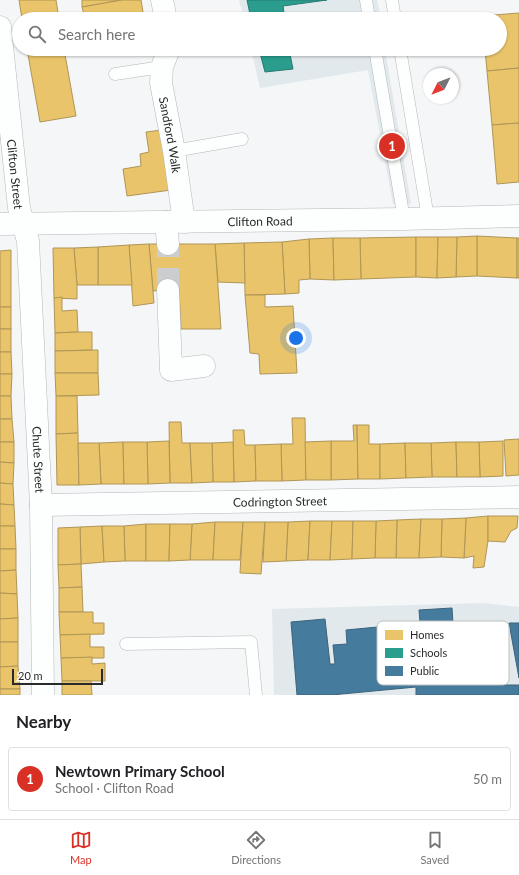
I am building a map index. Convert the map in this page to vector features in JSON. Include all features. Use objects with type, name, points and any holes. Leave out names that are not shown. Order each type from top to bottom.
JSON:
[{"type":"street","name":"Clifton Street","points":[[0,27],[19,208],[24,225]]},
{"type":"street","name":"Sandford Walk","points":[[165,58],[161,83],[174,151],[175,222],[168,244]]},
{"type":"street","name":"Clifton Road","points":[[0,224],[24,225],[519,216]]},
{"type":"street","name":"Chute Street","points":[[24,225],[28,241],[41,505],[43,695]]},
{"type":"street","points":[[168,290],[168,337],[171,370],[204,366]]},
{"type":"street","name":"Codrington Street","points":[[41,505],[519,498]]},
{"type":"lane","points":[[366,0],[368,12]]},
{"type":"lane","points":[[392,0],[395,12]]},
{"type":"lane","points":[[375,56],[404,219]]},
{"type":"lane","points":[[401,56],[428,218]]},
{"type":"lane","points":[[115,74],[165,58]]},
{"type":"lane","points":[[174,151],[242,139]]},
{"type":"lane","points":[[126,644],[251,642],[256,695]]},
{"type":"shaded area","points":[[239,0],[377,0],[380,12],[242,12]]},
{"type":"shaded area","points":[[253,56],[386,56],[411,204],[393,204],[368,70],[260,88]]},
{"type":"shaded area","points":[[484,603],[519,607],[519,695],[274,695],[272,609]]},
{"type":"building: Homes","points":[[19,0],[56,0],[58,12],[21,12]]},
{"type":"building: Homes","points":[[82,0],[122,0],[82,7]]},
{"type":"building: Homes","points":[[122,0],[141,0],[143,12],[83,12],[82,7]]},
{"type":"building: Homes","points":[[519,13],[519,68],[487,71],[486,56],[507,56],[507,14]]},
{"type":"building: Homes","points":[[28,56],[65,56],[76,116],[40,122]]},
{"type":"building: Homes","points":[[519,68],[519,123],[492,125],[487,71]]},
{"type":"building: Homes","points":[[519,123],[519,182],[497,184],[492,125]]},
{"type":"building: Homes","points":[[162,130],[171,190],[127,196],[123,169],[141,166],[140,154],[149,152],[146,132]]},
{"type":"building: Homes","points":[[477,236],[517,238],[517,278],[477,276]]},
{"type":"building: Homes","points":[[477,236],[477,276],[456,277],[457,237]]},
{"type":"building: Homes","points":[[416,237],[416,277],[361,279],[360,238]]},
{"type":"building: Homes","points":[[416,237],[438,237],[437,278],[416,277]]},
{"type":"building: Homes","points":[[438,237],[457,237],[456,277],[437,278]]},
{"type":"building: Homes","points":[[333,238],[334,280],[310,279],[309,239]]},
{"type":"building: Homes","points":[[333,238],[360,238],[361,279],[334,280]]},
{"type":"building: Homes","points":[[517,238],[519,238],[519,278],[517,278]]},
{"type":"building: Homes","points":[[309,239],[310,279],[299,280],[299,293],[285,294],[282,242]]},
{"type":"building: Homes","points":[[282,242],[285,294],[245,295],[244,243]]},
{"type":"building: Homes","points":[[244,243],[245,283],[218,282],[215,244]]},
{"type":"building: Homes","points":[[149,244],[215,244],[221,329],[181,329],[179,289],[153,291]]},
{"type":"building: Homes","points":[[149,244],[154,303],[133,306],[129,245]]},
{"type":"building: Homes","points":[[129,245],[132,285],[98,285],[98,247]]},
{"type":"building: Homes","points":[[98,247],[98,285],[77,285],[74,248]]},
{"type":"building: Homes","points":[[53,248],[74,248],[77,299],[54,298]]},
{"type":"building: Homes","points":[[11,250],[11,307],[0,307],[0,251]]},
{"type":"building: Homes","points":[[245,295],[265,295],[265,307],[293,306],[297,373],[260,374],[259,354],[250,353]]},
{"type":"building: Homes","points":[[62,297],[62,311],[77,310],[78,332],[55,333],[54,298]]},
{"type":"building: Homes","points":[[0,307],[11,307],[11,329],[0,329]]},
{"type":"building: Homes","points":[[0,329],[11,329],[11,352],[0,352]]},
{"type":"building: Homes","points":[[92,332],[92,350],[55,351],[55,333]]},
{"type":"building: Homes","points":[[98,350],[98,373],[55,373],[55,351]]},
{"type":"building: Homes","points":[[0,352],[11,352],[12,374],[0,374]]},
{"type":"building: Homes","points":[[55,373],[98,373],[99,395],[56,396]]},
{"type":"building: Homes","points":[[0,374],[12,374],[11,396],[0,396]]},
{"type":"building: Homes","points":[[0,396],[11,396],[12,419],[0,419]]},
{"type":"building: Homes","points":[[56,396],[77,396],[78,433],[56,434]]},
{"type":"building: Homes","points":[[292,418],[305,418],[306,480],[282,481],[281,444],[293,444]]},
{"type":"building: Homes","points":[[0,419],[12,419],[14,442],[0,442]]},
{"type":"building: Homes","points":[[169,422],[181,422],[182,443],[190,443],[192,483],[170,483]]},
{"type":"building: Homes","points":[[353,425],[357,425],[358,479],[331,480],[331,441],[354,441]]},
{"type":"building: Homes","points":[[357,425],[369,425],[369,444],[380,444],[380,479],[358,479]]},
{"type":"building: Homes","points":[[233,430],[244,430],[245,445],[255,445],[256,481],[234,482]]},
{"type":"building: Homes","points":[[78,433],[79,485],[57,485],[56,434]]},
{"type":"building: Homes","points":[[519,439],[519,475],[506,476],[504,440]]},
{"type":"building: Homes","points":[[169,441],[170,483],[148,484],[147,442]]},
{"type":"building: Homes","points":[[331,441],[331,480],[306,480],[305,442]]},
{"type":"building: Homes","points":[[503,441],[503,476],[480,477],[479,442]]},
{"type":"building: Homes","points":[[0,442],[14,442],[14,463],[0,462]]},
{"type":"building: Homes","points":[[123,442],[124,484],[101,484],[99,443]]},
{"type":"building: Homes","points":[[123,442],[147,442],[148,484],[124,484]]},
{"type":"building: Homes","points":[[233,442],[234,482],[213,482],[212,443]]},
{"type":"building: Homes","points":[[456,442],[457,477],[432,477],[431,443]]},
{"type":"building: Homes","points":[[456,442],[479,442],[480,477],[457,477]]},
{"type":"building: Homes","points":[[78,443],[99,443],[101,484],[79,485]]},
{"type":"building: Homes","points":[[190,443],[212,443],[213,482],[192,483]]},
{"type":"building: Homes","points":[[405,443],[406,478],[380,479],[380,444]]},
{"type":"building: Homes","points":[[405,443],[431,443],[432,477],[406,478]]},
{"type":"building: Homes","points":[[281,444],[282,481],[256,481],[255,445]]},
{"type":"building: Homes","points":[[0,462],[14,463],[13,484],[0,483]]},
{"type":"building: Homes","points":[[0,483],[13,484],[14,505],[0,504]]},
{"type":"building: Homes","points":[[0,504],[14,505],[15,526],[0,526]]},
{"type":"building: Homes","points":[[488,516],[488,541],[484,567],[473,568],[474,556],[464,558],[466,518]]},
{"type":"building: Homes","points":[[488,516],[518,516],[517,528],[511,531],[505,542],[488,541]]},
{"type":"building: Homes","points":[[466,518],[464,558],[441,557],[442,519]]},
{"type":"building: Homes","points":[[421,519],[419,558],[396,558],[397,520]]},
{"type":"building: Homes","points":[[421,519],[442,519],[441,557],[419,558]]},
{"type":"building: Homes","points":[[397,520],[396,558],[375,558],[376,521]]},
{"type":"building: Homes","points":[[310,521],[308,560],[286,561],[288,522]]},
{"type":"building: Homes","points":[[310,521],[332,521],[330,560],[308,560]]},
{"type":"building: Homes","points":[[332,521],[353,521],[352,559],[330,560]]},
{"type":"building: Homes","points":[[353,521],[376,521],[375,558],[352,559]]},
{"type":"building: Homes","points":[[215,522],[213,560],[190,560],[192,524]]},
{"type":"building: Homes","points":[[215,522],[243,522],[240,560],[213,560]]},
{"type":"building: Homes","points":[[243,522],[265,522],[261,574],[240,573]]},
{"type":"building: Homes","points":[[265,522],[288,522],[286,561],[263,562]]},
{"type":"building: Homes","points":[[146,524],[146,561],[125,561],[124,526]]},
{"type":"building: Homes","points":[[146,524],[170,524],[169,561],[146,561]]},
{"type":"building: Homes","points":[[170,524],[192,524],[190,560],[169,561]]},
{"type":"building: Homes","points":[[0,526],[15,526],[16,549],[0,549]]},
{"type":"building: Homes","points":[[102,526],[104,562],[81,564],[80,527]]},
{"type":"building: Homes","points":[[102,526],[124,526],[125,561],[104,562]]},
{"type":"building: Homes","points":[[80,527],[81,564],[58,565],[58,528]]},
{"type":"building: Homes","points":[[0,549],[16,549],[16,570],[0,571]]},
{"type":"building: Homes","points":[[81,564],[82,587],[59,588],[58,565]]},
{"type":"building: Homes","points":[[16,570],[17,594],[0,593],[0,571]]},
{"type":"building: Homes","points":[[82,587],[83,612],[59,612],[59,588]]},
{"type":"building: Homes","points":[[0,593],[17,594],[18,618],[0,619]]},
{"type":"building: Homes","points":[[59,612],[93,612],[93,623],[104,623],[104,634],[60,635]]},
{"type":"building: Homes","points":[[18,618],[18,642],[0,642],[0,619]]},
{"type":"building: Homes","points":[[90,634],[90,647],[104,647],[104,658],[61,658],[60,635]]},
{"type":"building: Homes","points":[[0,642],[18,642],[18,666],[0,667]]},
{"type":"building: Homes","points":[[92,657],[92,664],[105,663],[105,681],[62,681],[61,658]]},
{"type":"building: Homes","points":[[18,666],[20,689],[0,689],[0,667]]},
{"type":"building: Homes","points":[[62,681],[91,681],[92,695],[62,695]]},
{"type":"building: Homes","points":[[0,689],[20,689],[20,695],[0,695]]},
{"type":"building: Schools","points":[[247,0],[327,0],[283,6],[284,12],[250,12]]},
{"type":"building: Schools","points":[[261,56],[290,56],[293,69],[265,72]]},
{"type":"building: Public","points":[[452,608],[453,621],[420,621],[419,610]]},
{"type":"building: Public","points":[[325,619],[330,664],[335,664],[333,645],[347,644],[346,630],[377,627],[377,685],[519,685],[519,695],[416,695],[416,687],[331,695],[297,695],[291,622]]},
{"type":"building: Public","points":[[509,623],[519,623],[519,678]]},
{"type":"tunnel","points":[[168,244],[168,290]]},
{"type":"place","name":"Newtown Primary School","points":[[392,146]]}]
